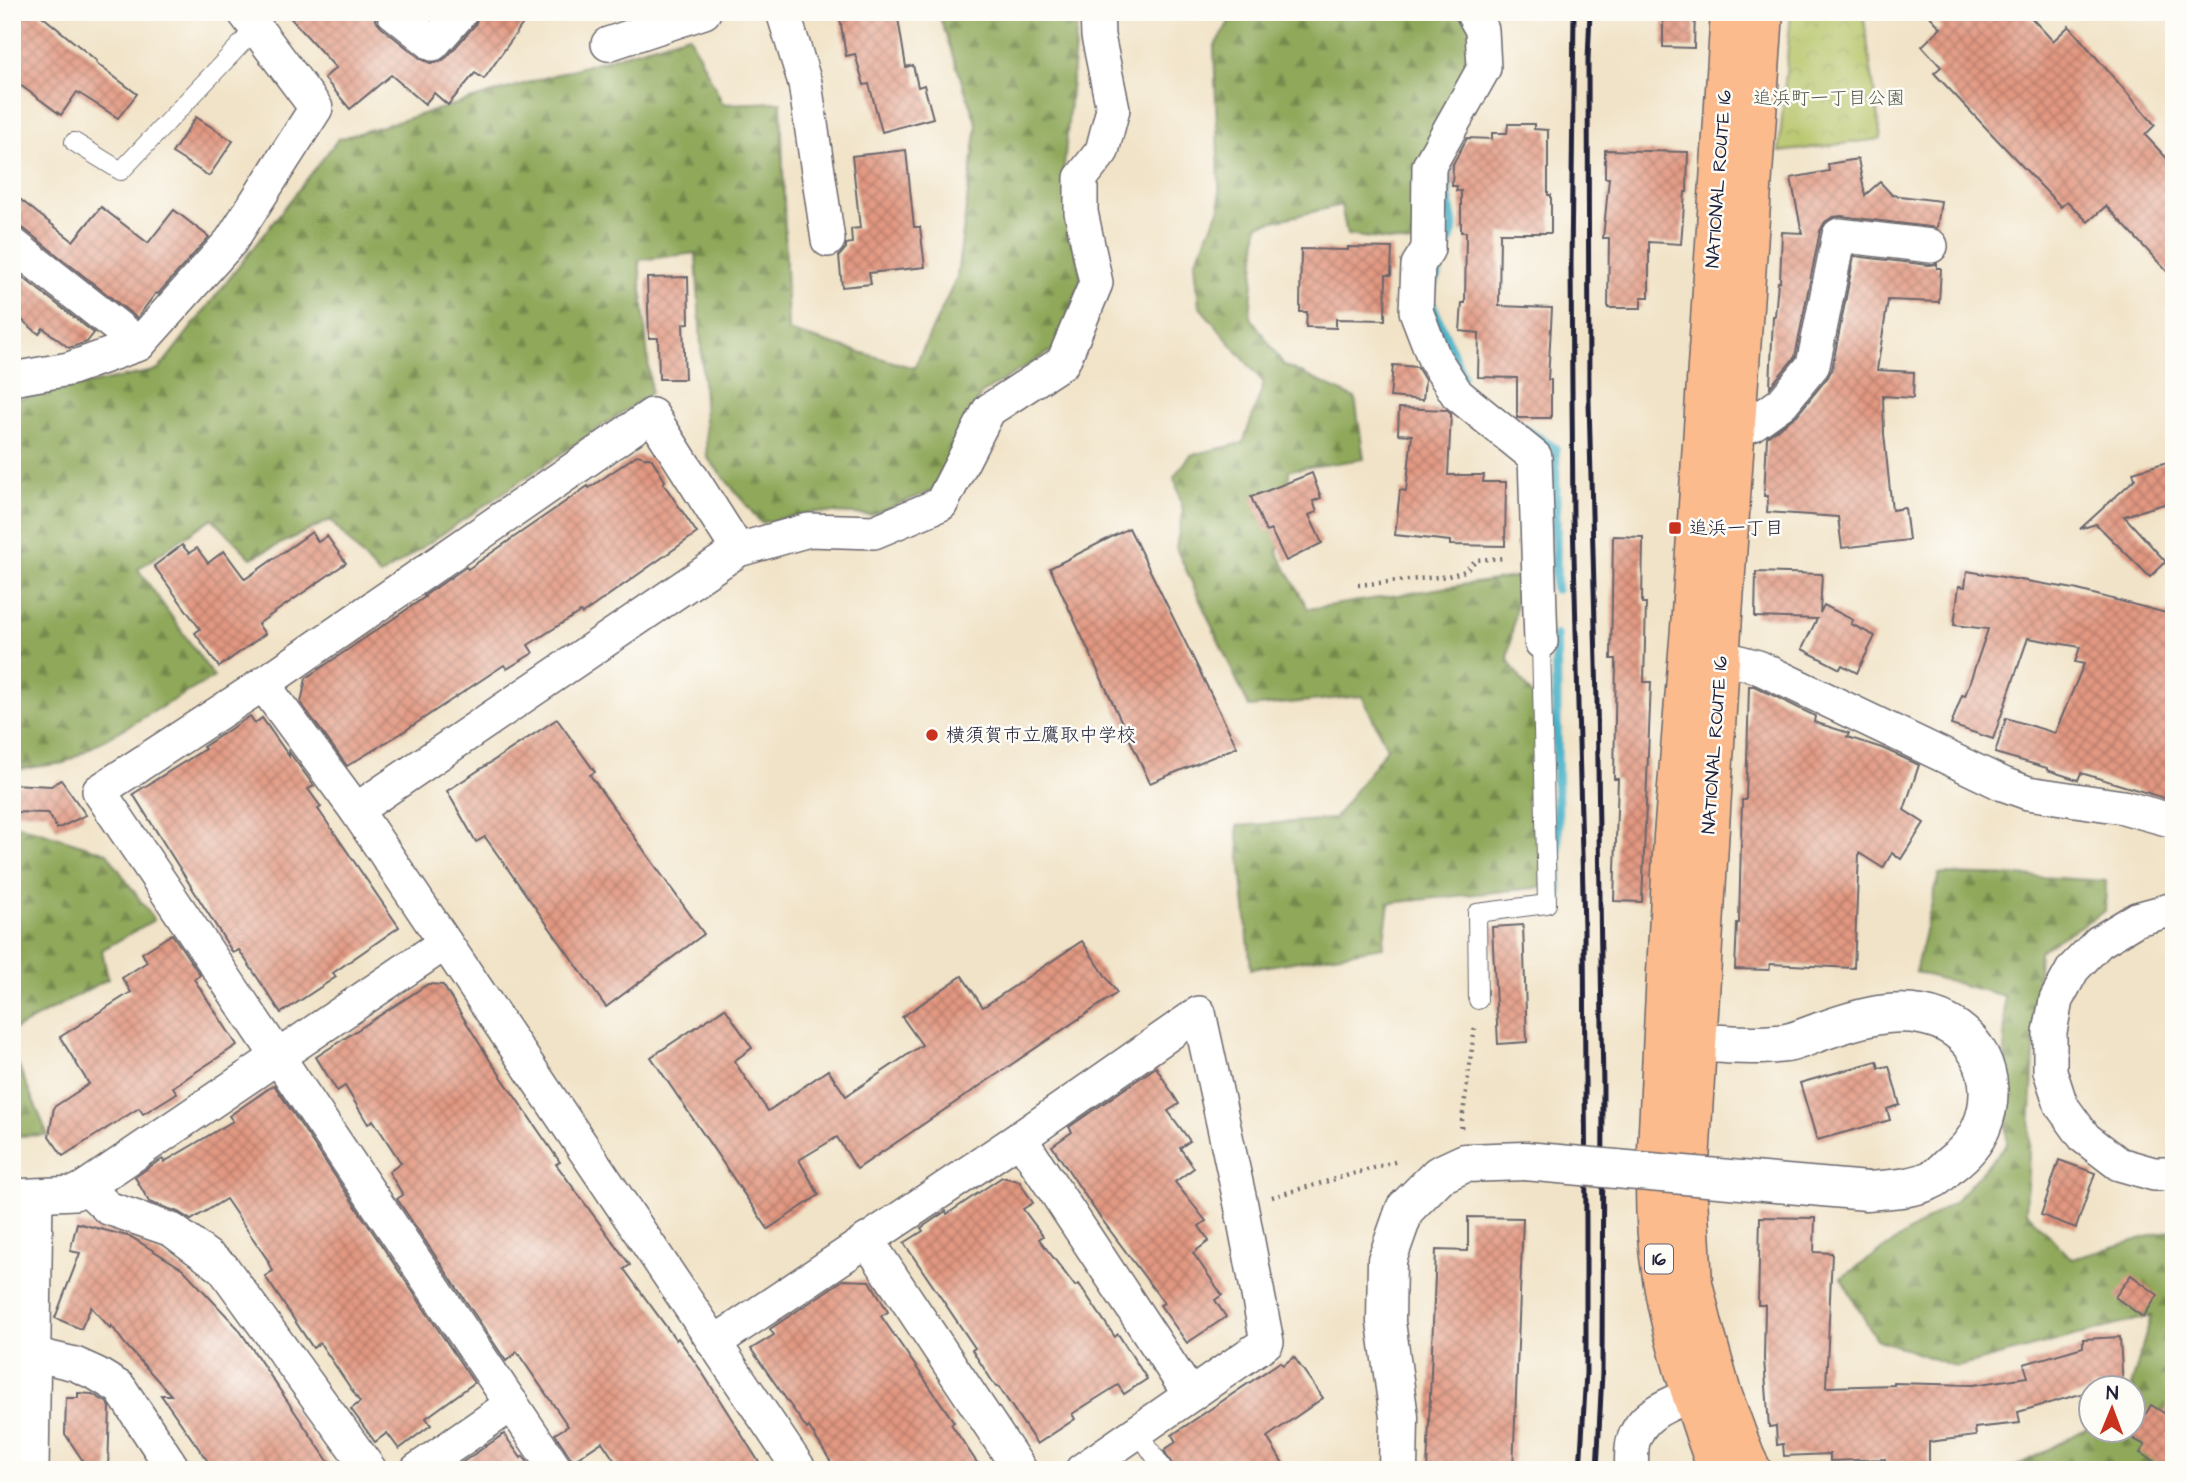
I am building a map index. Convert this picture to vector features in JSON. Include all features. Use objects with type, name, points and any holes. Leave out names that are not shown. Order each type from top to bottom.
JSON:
[{"type":"highway","name":"NATIONAL ROUTE 16","points":[[1718,1470],[1670,1328],[1655,1228],[1655,1188],[1680,1041],[1704,658],[1730,12]]},
{"type":"highway","name":"NATIONAL ROUTE 16","points":[[1704,658],[1736,425],[1764,12]]},
{"type":"highway","name":"NATIONAL ROUTE 16","points":[[1680,1041],[1693,1283],[1721,1390],[1752,1470]]},
{"type":"street","points":[[393,12],[433,44],[461,12]]},
{"type":"street","points":[[607,44],[704,12]]},
{"type":"street","points":[[783,12],[805,83],[828,240]]},
{"type":"street","points":[[356,810],[738,550],[809,530],[874,532],[941,504],[989,410],[1063,362],[1096,283],[1082,212],[1081,178],[1102,151],[1113,109],[1098,36],[1097,12]]},
{"type":"street","points":[[1472,12],[1482,30],[1484,68],[1429,166],[1428,249],[1418,265],[1416,311],[1434,358],[1457,394],[1535,457],[1541,642]]},
{"type":"street","points":[[12,379],[69,369],[139,344],[231,241],[316,107],[250,20]]},
{"type":"street","points":[[1736,425],[1751,425],[1782,403],[1813,365],[1839,235],[1930,246]]},
{"type":"street","points":[[12,244],[139,344]]},
{"type":"street","points":[[556,1470],[99,791],[263,684],[652,415],[738,550]]},
{"type":"street","points":[[1704,658],[1758,667],[2003,784],[2028,793],[2123,807],[2174,821]]},
{"type":"street","points":[[263,684],[356,810],[800,1470]]},
{"type":"street","points":[[2174,909],[2137,919],[2099,942],[2073,969],[2056,1000],[2050,1032],[2050,1071],[2061,1105],[2085,1138],[2119,1164],[2154,1174],[2174,1174]]},
{"type":"street","points":[[32,1470],[33,1354],[24,1196],[75,1193],[86,1187],[445,943]]},
{"type":"street","points":[[714,1343],[1020,1138],[1199,1013],[1267,1342],[1082,1470]]},
{"type":"street","points":[[1398,1470],[1399,1418],[1386,1322],[1387,1260],[1405,1209],[1439,1175],[1465,1163],[1525,1161],[1867,1191],[1900,1188],[1934,1178],[1963,1154],[1981,1129],[1989,1102],[1980,1053],[1964,1034],[1943,1020],[1919,1014],[1888,1014],[1863,1018],[1790,1042],[1767,1045],[1680,1041]]},
{"type":"street","points":[[1020,1138],[1190,1395]]},
{"type":"street","points":[[86,1187],[108,1208],[172,1230],[223,1268],[370,1470]]},
{"type":"street","points":[[867,1240],[1020,1470]]},
{"type":"street","points":[[33,1354],[75,1364],[120,1388],[174,1470]]},
{"type":"street","points":[[1631,1470],[1633,1442],[1642,1424],[1650,1415],[1691,1395]]},
{"type":"street","points":[[417,1470],[512,1404]]},
{"type":"lane","points":[[74,142],[121,171],[250,20]]},
{"type":"lane","points":[[1478,1000],[1477,913],[1547,904],[1541,642]]},
{"type":"lane","points":[[1138,1433],[1164,1470]]},
{"type":"path","points":[[1358,585],[1448,576],[1465,571],[1476,560],[1539,557]]},
{"type":"path","points":[[1461,1135],[1478,1000]]},
{"type":"path","points":[[1241,1206],[1398,1161]]},
{"type":"green space","points":[[938,12],[1078,12],[1063,178],[1081,280],[1056,348],[981,394],[932,491],[871,515],[813,512],[761,523],[707,457],[696,253],[639,260],[651,393],[380,576],[330,520],[251,558],[212,518],[138,569],[214,677],[64,763],[12,770],[12,400],[158,370],[338,139],[689,35],[723,104],[781,102],[788,331],[914,368],[957,277],[977,125]]},
{"type":"green space","points":[[1235,12],[1461,12],[1476,34],[1418,244],[1347,235],[1341,205],[1258,225],[1250,316],[1284,365],[1355,398],[1364,459],[1289,470],[1286,530],[1277,552],[1308,609],[1520,576],[1508,660],[1540,707],[1543,887],[1389,903],[1383,947],[1251,969],[1237,826],[1334,819],[1387,748],[1362,696],[1249,707],[1176,548],[1183,510],[1174,477],[1191,455],[1243,443],[1264,383],[1199,306],[1195,262],[1220,208],[1214,47]]},
{"type":"green space","name":"追浜町一丁目公園","points":[[1791,12],[1863,12],[1881,139],[1779,152]]},
{"type":"green space","points":[[12,823],[107,853],[154,920],[102,950],[108,979],[12,1031]]},
{"type":"green space","points":[[1939,874],[2106,881],[2105,911],[2039,951],[2026,1212],[2072,1259],[2174,1229],[2174,1470],[2010,1470],[2078,1433],[2078,1444],[2148,1444],[2148,1374],[2135,1374],[2151,1316],[1957,1367],[1876,1339],[1841,1278],[1955,1201],[2007,1144],[2004,996],[1915,972]]},
{"type":"green space","points":[[12,1051],[48,1135],[12,1136]]},
{"type":"building","points":[[20,12],[37,12],[137,94],[118,118],[77,92],[61,115],[12,79],[12,27]]},
{"type":"building","points":[[285,12],[374,12],[375,20],[381,27],[421,59],[430,63],[440,62],[447,57],[475,25],[480,12],[531,12],[484,79],[475,73],[448,105],[434,93],[425,104],[391,75],[350,109],[324,78],[336,68]]},
{"type":"building","points":[[839,12],[897,12],[906,67],[913,65],[918,87],[924,85],[933,118],[882,132],[869,84],[864,85],[855,54],[846,56]]},
{"type":"building","points":[[1663,12],[1695,12],[1694,48],[1663,47]]},
{"type":"building","points":[[1926,12],[2026,12],[2053,41],[2069,26],[2155,125],[2145,135],[2174,166],[2174,279],[2106,206],[2088,222],[2067,201],[2061,207],[1934,73],[1941,67],[1922,46],[1941,28]]},
{"type":"building","points":[[196,117],[233,141],[209,176],[172,153]]},
{"type":"building","points":[[1508,124],[1534,124],[1534,129],[1548,130],[1551,233],[1500,233],[1499,306],[1552,308],[1548,380],[1551,380],[1551,418],[1517,418],[1517,378],[1478,377],[1479,333],[1460,331],[1462,303],[1465,303],[1466,232],[1461,232],[1461,191],[1456,191],[1457,186],[1452,186],[1453,164],[1467,138],[1492,139],[1492,133],[1507,133]]},
{"type":"building","points":[[906,150],[914,227],[920,227],[925,267],[869,273],[871,284],[842,287],[839,256],[846,244],[852,243],[851,229],[860,228],[852,156]]},
{"type":"building","points":[[1605,150],[1688,152],[1681,244],[1649,242],[1649,297],[1641,297],[1641,308],[1608,308],[1609,238],[1603,238],[1609,178],[1605,178]]},
{"type":"building","points":[[1858,159],[1865,195],[1880,182],[1892,195],[1941,201],[1937,228],[1841,216],[1825,222],[1820,231],[1795,357],[1770,387],[1773,316],[1780,282],[1782,232],[1802,233],[1791,178],[1829,171],[1828,164]]},
{"type":"building","points":[[12,193],[73,241],[101,207],[148,243],[174,210],[209,237],[158,294],[156,293],[137,318],[24,229],[12,225]]},
{"type":"building","points":[[1348,247],[1392,248],[1391,275],[1386,275],[1385,320],[1336,319],[1336,328],[1306,327],[1307,312],[1300,312],[1301,249],[1348,250]]},
{"type":"building","points":[[1854,256],[1937,264],[1937,268],[1941,268],[1939,302],[1888,300],[1877,370],[1914,372],[1913,398],[1883,396],[1892,510],[1905,508],[1909,540],[1842,548],[1838,517],[1767,512],[1768,496],[1764,496],[1767,437],[1797,415],[1832,369]]},
{"type":"building","points":[[12,269],[94,333],[87,342],[69,348],[43,328],[39,334],[12,312]]},
{"type":"building","points":[[688,277],[689,323],[683,324],[685,379],[659,379],[658,338],[649,338],[647,278]]},
{"type":"building","points":[[1393,365],[1417,367],[1425,380],[1423,400],[1390,397]]},
{"type":"building","points":[[1399,408],[1447,410],[1451,414],[1448,475],[1484,475],[1483,482],[1506,482],[1505,546],[1450,545],[1450,541],[1395,535],[1400,490],[1406,491],[1412,435],[1398,434]]},
{"type":"building","points":[[637,455],[652,459],[665,481],[663,483],[697,533],[582,614],[580,612],[528,645],[533,653],[507,669],[504,665],[347,766],[301,703],[306,678],[466,567],[468,569]]},
{"type":"building","points":[[2174,460],[2174,501],[2124,516],[2166,562],[2150,577],[2096,524],[2080,529],[2135,479],[2133,472]]},
{"type":"building","points":[[1312,473],[1321,498],[1313,501],[1317,512],[1309,515],[1322,543],[1286,561],[1271,530],[1266,532],[1251,497]]},
{"type":"building","points":[[1129,528],[1237,747],[1150,783],[1050,568]]},
{"type":"building","points":[[312,532],[318,542],[327,536],[346,563],[258,624],[265,634],[219,667],[195,633],[200,629],[154,566],[182,545],[189,553],[197,548],[208,563],[224,551],[245,579]]},
{"type":"building","points":[[1613,536],[1643,537],[1642,603],[1646,603],[1644,682],[1651,682],[1642,902],[1614,901],[1618,779],[1614,779],[1616,659],[1611,659]]},
{"type":"building","points":[[1967,571],[2074,589],[2174,615],[2174,801],[2081,773],[2078,780],[1995,753],[2006,718],[2055,733],[2084,664],[2075,662],[2080,647],[2028,638],[1993,739],[1951,725],[1962,695],[1965,696],[1988,629],[1954,625],[1959,586],[1965,587]]},
{"type":"building","points":[[1756,572],[1822,574],[1820,613],[1824,605],[1853,620],[1851,624],[1875,636],[1857,673],[1842,665],[1840,669],[1802,649],[1817,619],[1755,617]]},
{"type":"building","points":[[1749,686],[1815,716],[1814,722],[1849,733],[1847,737],[1882,748],[1919,765],[1904,810],[1924,823],[1901,859],[1892,853],[1883,868],[1859,853],[1854,968],[1770,964],[1769,970],[1735,969],[1742,800],[1746,800]]},
{"type":"building","points":[[250,716],[255,723],[262,718],[314,786],[308,789],[321,807],[318,809],[399,927],[333,973],[336,977],[281,1013],[239,950],[233,953],[133,794],[205,749],[203,747]]},
{"type":"building","points":[[557,719],[595,772],[590,775],[704,934],[606,1007],[485,837],[476,842],[447,791]]},
{"type":"building","points":[[61,780],[86,815],[57,829],[48,813],[12,812],[12,784],[51,786]]},
{"type":"building","points":[[1523,925],[1527,1042],[1498,1044],[1492,927]]},
{"type":"building","points":[[172,934],[200,975],[194,979],[237,1045],[173,1087],[177,1093],[143,1114],[139,1108],[63,1156],[49,1136],[54,1107],[89,1084],[60,1037],[131,992],[122,978],[147,962],[142,953]]},
{"type":"building","points":[[1082,941],[1117,993],[857,1169],[837,1137],[799,1160],[819,1195],[768,1229],[651,1057],[725,1008],[752,1048],[734,1061],[768,1111],[828,1070],[846,1096],[922,1045],[902,1017],[962,976],[983,1007]]},
{"type":"building","points":[[428,984],[443,985],[491,1062],[560,1162],[556,1164],[630,1265],[624,1269],[700,1369],[764,1470],[621,1470],[602,1442],[573,1461],[555,1434],[568,1426],[517,1352],[506,1361],[397,1199],[403,1195],[389,1172],[401,1163],[373,1120],[368,1124],[345,1086],[337,1091],[316,1057]]},
{"type":"building","points":[[1877,1061],[1879,1068],[1889,1066],[1900,1105],[1887,1109],[1890,1120],[1817,1140],[1800,1083]]},
{"type":"building","points":[[1156,1067],[1179,1104],[1168,1111],[1190,1141],[1180,1148],[1194,1168],[1175,1182],[1206,1221],[1199,1226],[1209,1241],[1193,1253],[1222,1295],[1215,1300],[1226,1317],[1187,1343],[1160,1305],[1164,1303],[1097,1213],[1052,1146],[1072,1132],[1069,1127]]},
{"type":"building","points":[[274,1085],[474,1383],[426,1418],[431,1425],[399,1449],[387,1433],[375,1442],[351,1409],[360,1402],[320,1343],[313,1348],[265,1276],[273,1271],[269,1262],[226,1199],[191,1220],[178,1212],[149,1202],[135,1177],[233,1121],[229,1116]]},
{"type":"building","points":[[2059,1160],[2095,1173],[2076,1228],[2041,1215]]},
{"type":"building","points":[[1002,1177],[1019,1181],[1033,1203],[1023,1209],[1043,1236],[1039,1239],[1075,1286],[1079,1284],[1115,1337],[1118,1334],[1147,1379],[1124,1394],[1118,1385],[1072,1414],[1075,1419],[1037,1444],[998,1386],[996,1387],[972,1350],[975,1348],[904,1243],[946,1211],[947,1214]]},
{"type":"building","points":[[1468,1217],[1523,1218],[1513,1470],[1427,1470],[1436,1250],[1468,1251]]},
{"type":"building","points":[[1760,1217],[1815,1218],[1814,1252],[1832,1253],[1826,1387],[1894,1383],[1973,1385],[2028,1377],[2024,1364],[2083,1347],[2083,1339],[2120,1337],[2122,1374],[2078,1374],[2078,1395],[2018,1412],[2020,1423],[1975,1428],[1976,1436],[1929,1442],[1929,1470],[1885,1470],[1885,1459],[1830,1461],[1830,1454],[1784,1456],[1783,1444],[1777,1445],[1776,1426],[1769,1427],[1764,1359],[1765,1305],[1758,1305]]},
{"type":"building","points":[[77,1223],[131,1237],[183,1269],[238,1328],[334,1470],[214,1470],[161,1395],[171,1395],[111,1325],[111,1329],[91,1307],[81,1329],[55,1318],[80,1253],[70,1251]]},
{"type":"building","points":[[2131,1275],[2158,1295],[2143,1317],[2115,1297]]},
{"type":"building","points":[[843,1280],[870,1281],[888,1312],[881,1316],[954,1422],[951,1424],[982,1470],[836,1470],[809,1427],[807,1429],[751,1349],[774,1335],[770,1329]]},
{"type":"building","points":[[1294,1357],[1323,1398],[1267,1437],[1287,1470],[1175,1470],[1164,1450],[1176,1442],[1172,1435],[1280,1362],[1283,1365]]},
{"type":"building","points":[[78,1393],[92,1394],[110,1407],[108,1470],[89,1470],[65,1434],[66,1398],[78,1398]]},
{"type":"building","points":[[2174,1398],[2174,1470],[2169,1470],[2140,1453],[2143,1444],[2148,1444],[2148,1410],[2151,1405],[2164,1413]]},
{"type":"building","points":[[504,1434],[533,1470],[451,1470]]},
{"type":"waterway","points":[[1449,155],[1447,194],[1453,228],[1429,298],[1462,376]]},
{"type":"waterway","points":[[1518,425],[1555,449],[1556,589]]},
{"type":"waterway","points":[[1556,636],[1558,903]]},
{"type":"railway","points":[[1574,12],[1571,264],[1573,518],[1584,929],[1586,1225],[1586,1373],[1580,1470]]},
{"type":"railway","points":[[1590,12],[1589,402],[1603,1089],[1602,1373],[1597,1470]]},
{"type":"place","name":"追浜一丁目","points":[[1675,528]]},
{"type":"place","name":"横須賀市立鷹取中学校","points":[[932,735]]}]
